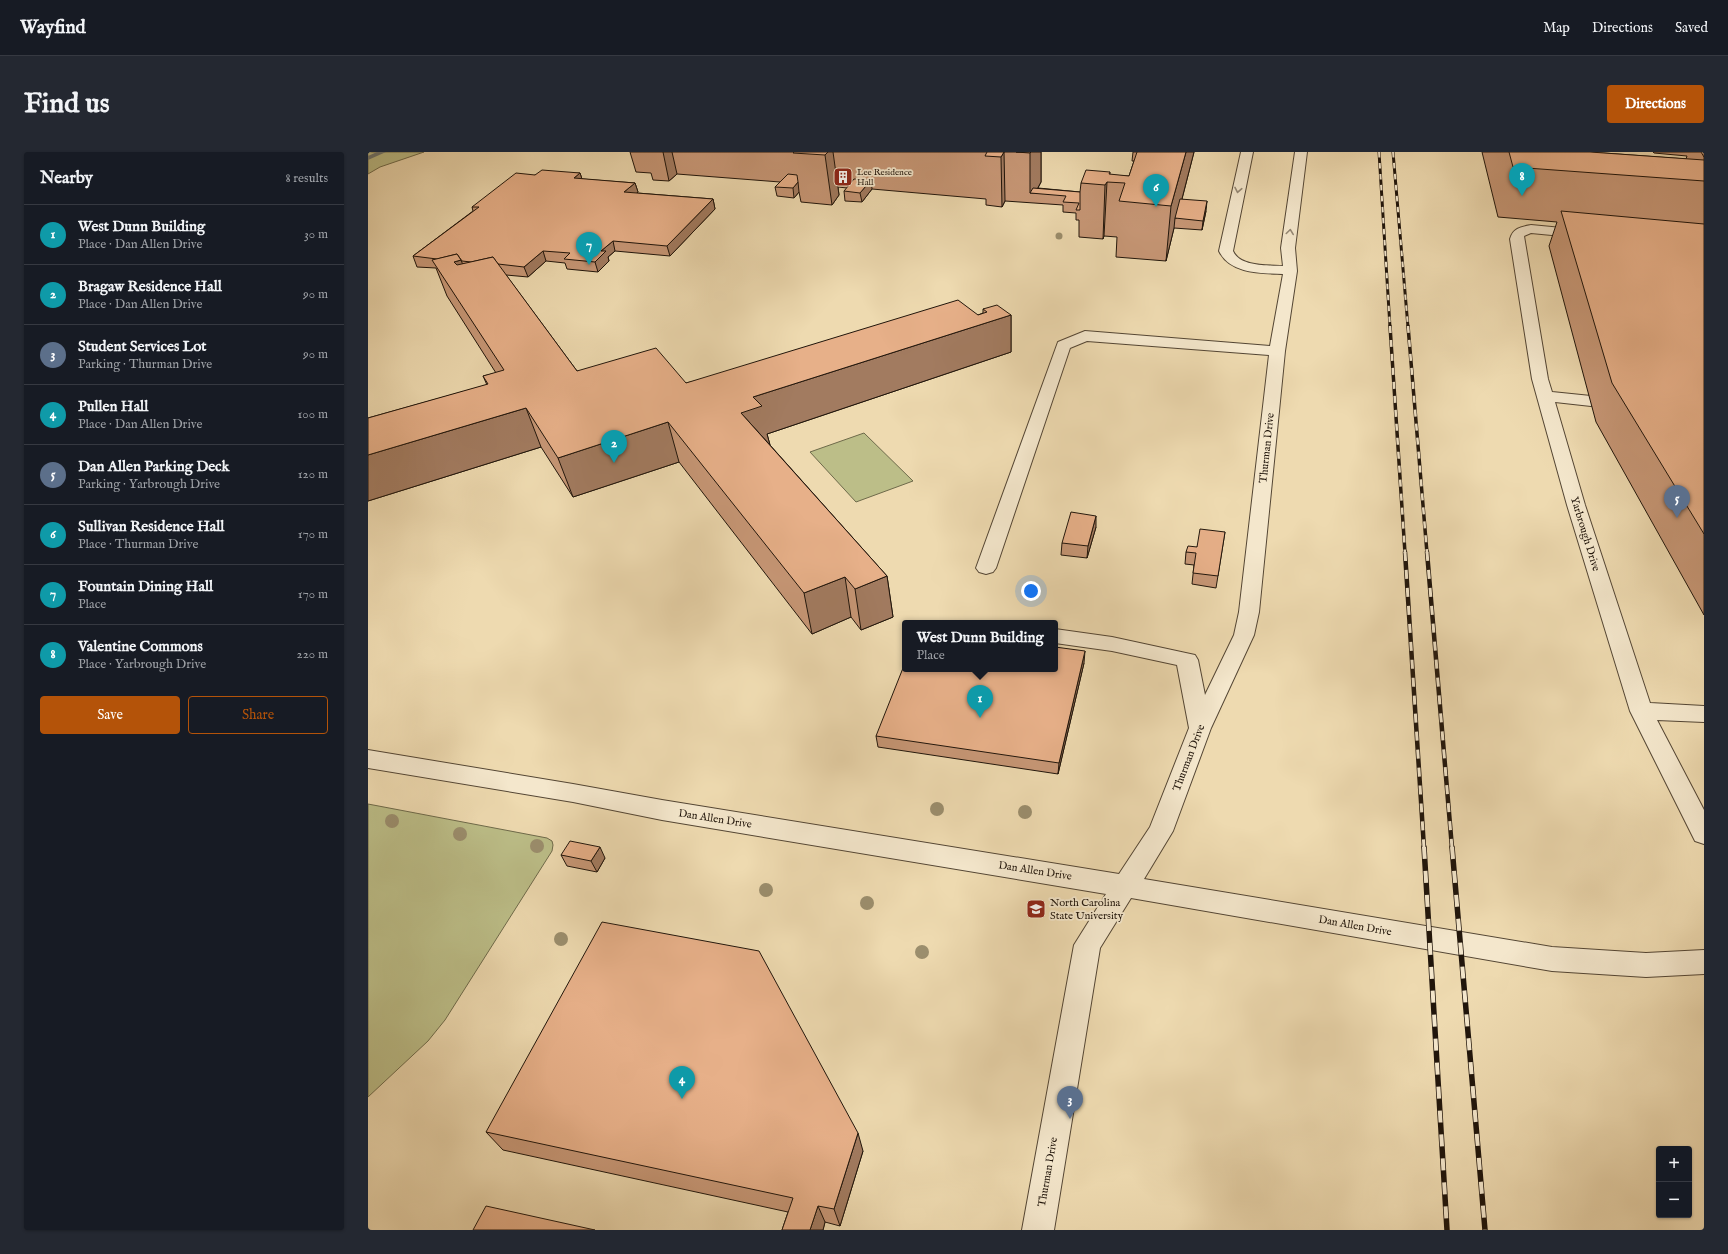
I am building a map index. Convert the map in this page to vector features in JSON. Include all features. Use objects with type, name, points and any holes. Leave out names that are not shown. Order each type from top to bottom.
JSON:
[{"type":"street","points":[[1247,152],[1226,251],[1227,255],[1231,261],[1240,265],[1290,271]]},
{"type":"street","name":"Thurman Drive","points":[[1038,1230],[1087,945],[1161,831],[1200,728],[1244,635],[1249,612],[1277,351],[1290,271],[1288,248],[1301,152]]},
{"type":"street","name":"Yarbrough Drive","points":[[1594,234],[1531,229],[1522,231],[1518,234],[1517,239],[1540,379],[1576,505],[1641,710],[1704,834]]},
{"type":"street","points":[[986,568],[1063,345],[1085,336],[1277,351]]},
{"type":"street","points":[[1545,396],[1591,401]]},
{"type":"street","points":[[1058,636],[1112,644],[1187,660],[1200,728]]},
{"type":"street","points":[[1641,710],[1704,714]]},
{"type":"street","name":"Dan Allen Drive","points":[[368,759],[573,793],[662,810],[1126,886],[1552,959],[1646,965],[1704,962]]},
{"type":"green space","points":[[368,152],[424,152],[380,167],[368,174]]},
{"type":"green space","points":[[864,433],[913,481],[856,502],[810,452]]},
{"type":"green space","points":[[368,804],[547,838],[552,841],[553,845],[552,851],[445,1020],[428,1041],[368,1097]]},
{"type":"building","points":[[828,152],[825,155],[793,153]]},
{"type":"building","points":[[987,152],[1004,152],[1001,157],[985,156]]},
{"type":"building","points":[[1137,152],[1186,152],[1171,206],[1119,201],[1125,183],[1107,182],[1105,185],[1081,183],[1086,170],[1110,172],[1109,174],[1129,176]]},
{"type":"building","points":[[1509,152],[1590,152],[1704,160],[1704,181],[1513,167]]},
{"type":"building","points":[[542,170],[580,173],[574,178],[635,183],[624,192],[713,199],[667,246],[613,241],[601,251],[606,251],[595,262],[564,259],[570,253],[543,251],[524,267],[498,264],[493,257],[471,262],[462,261],[457,254],[437,259],[413,256],[479,207],[472,207],[516,173],[535,175]]},
{"type":"building","points":[[788,174],[797,175],[798,182],[793,188],[775,187]]},
{"type":"building","points":[[854,179],[871,180],[860,193],[844,191]]},
{"type":"building","points":[[1033,188],[1080,192],[1080,210],[1076,210],[1079,203],[1063,202],[1066,196],[1030,193]]},
{"type":"building","points":[[1180,199],[1207,201],[1203,221],[1175,218]]},
{"type":"building","points":[[1561,211],[1704,224],[1704,534],[1612,383]]},
{"type":"building","points":[[457,254],[461,260],[454,262],[457,265],[493,257],[577,371],[656,348],[686,383],[958,300],[978,315],[987,312],[983,309],[997,305],[1011,315],[753,397],[762,406],[741,413],[887,576],[855,589],[845,577],[804,593],[668,422],[558,458],[526,408],[368,455],[368,418],[488,384],[483,376],[504,370],[432,260]]},
{"type":"building","points":[[1071,512],[1096,516],[1088,546],[1062,543]]},
{"type":"building","points":[[1200,529],[1225,532],[1218,576],[1193,573],[1196,553],[1186,552],[1188,546],[1197,547]]},
{"type":"building","points":[[1058,647],[1085,651],[1059,763],[876,736],[902,671],[902,672],[1058,672]]},
{"type":"building","points":[[570,841],[600,847],[591,861],[561,855]]},
{"type":"building","points":[[602,922],[759,951],[858,1133],[834,1209],[818,1206],[810,1230],[782,1230],[793,1198],[486,1132]]},
{"type":"building","points":[[486,1206],[595,1230],[473,1230]]},
{"type":"waterway","points":[[368,158],[383,152]]},
{"type":"railway","points":[[1379,152],[1390,327]]},
{"type":"railway","points":[[1393,152],[1408,327]]},
{"type":"railway","points":[[1390,326],[1405,553]]},
{"type":"railway","points":[[1408,326],[1427,553]]},
{"type":"railway","points":[[1405,552],[1424,848]]},
{"type":"railway","points":[[1427,552],[1452,848]]},
{"type":"railway","points":[[1424,847],[1447,1230]]},
{"type":"railway","points":[[1452,847],[1485,1230]]},
{"type":"place","name":"Lee Residence Hall","points":[[843,177]]},
{"type":"place","name":"Valentine Commons","points":[[1522,196]]},
{"type":"place","name":"Sullivan Residence Hall","points":[[1156,207]]},
{"type":"place","name":"Fountain Dining Hall","points":[[589,265]]},
{"type":"place","name":"Bragaw Residence Hall","points":[[614,463]]},
{"type":"place","name":"Dan Allen Parking Deck","points":[[1677,518]]},
{"type":"place","name":"West Dunn Building","points":[[980,718]]},
{"type":"place","name":"North Carolina State University","points":[[1036,909]]},
{"type":"place","name":"Pullen Hall","points":[[682,1099]]},
{"type":"place","name":"Student Services Lot","points":[[1070,1119]]}]
